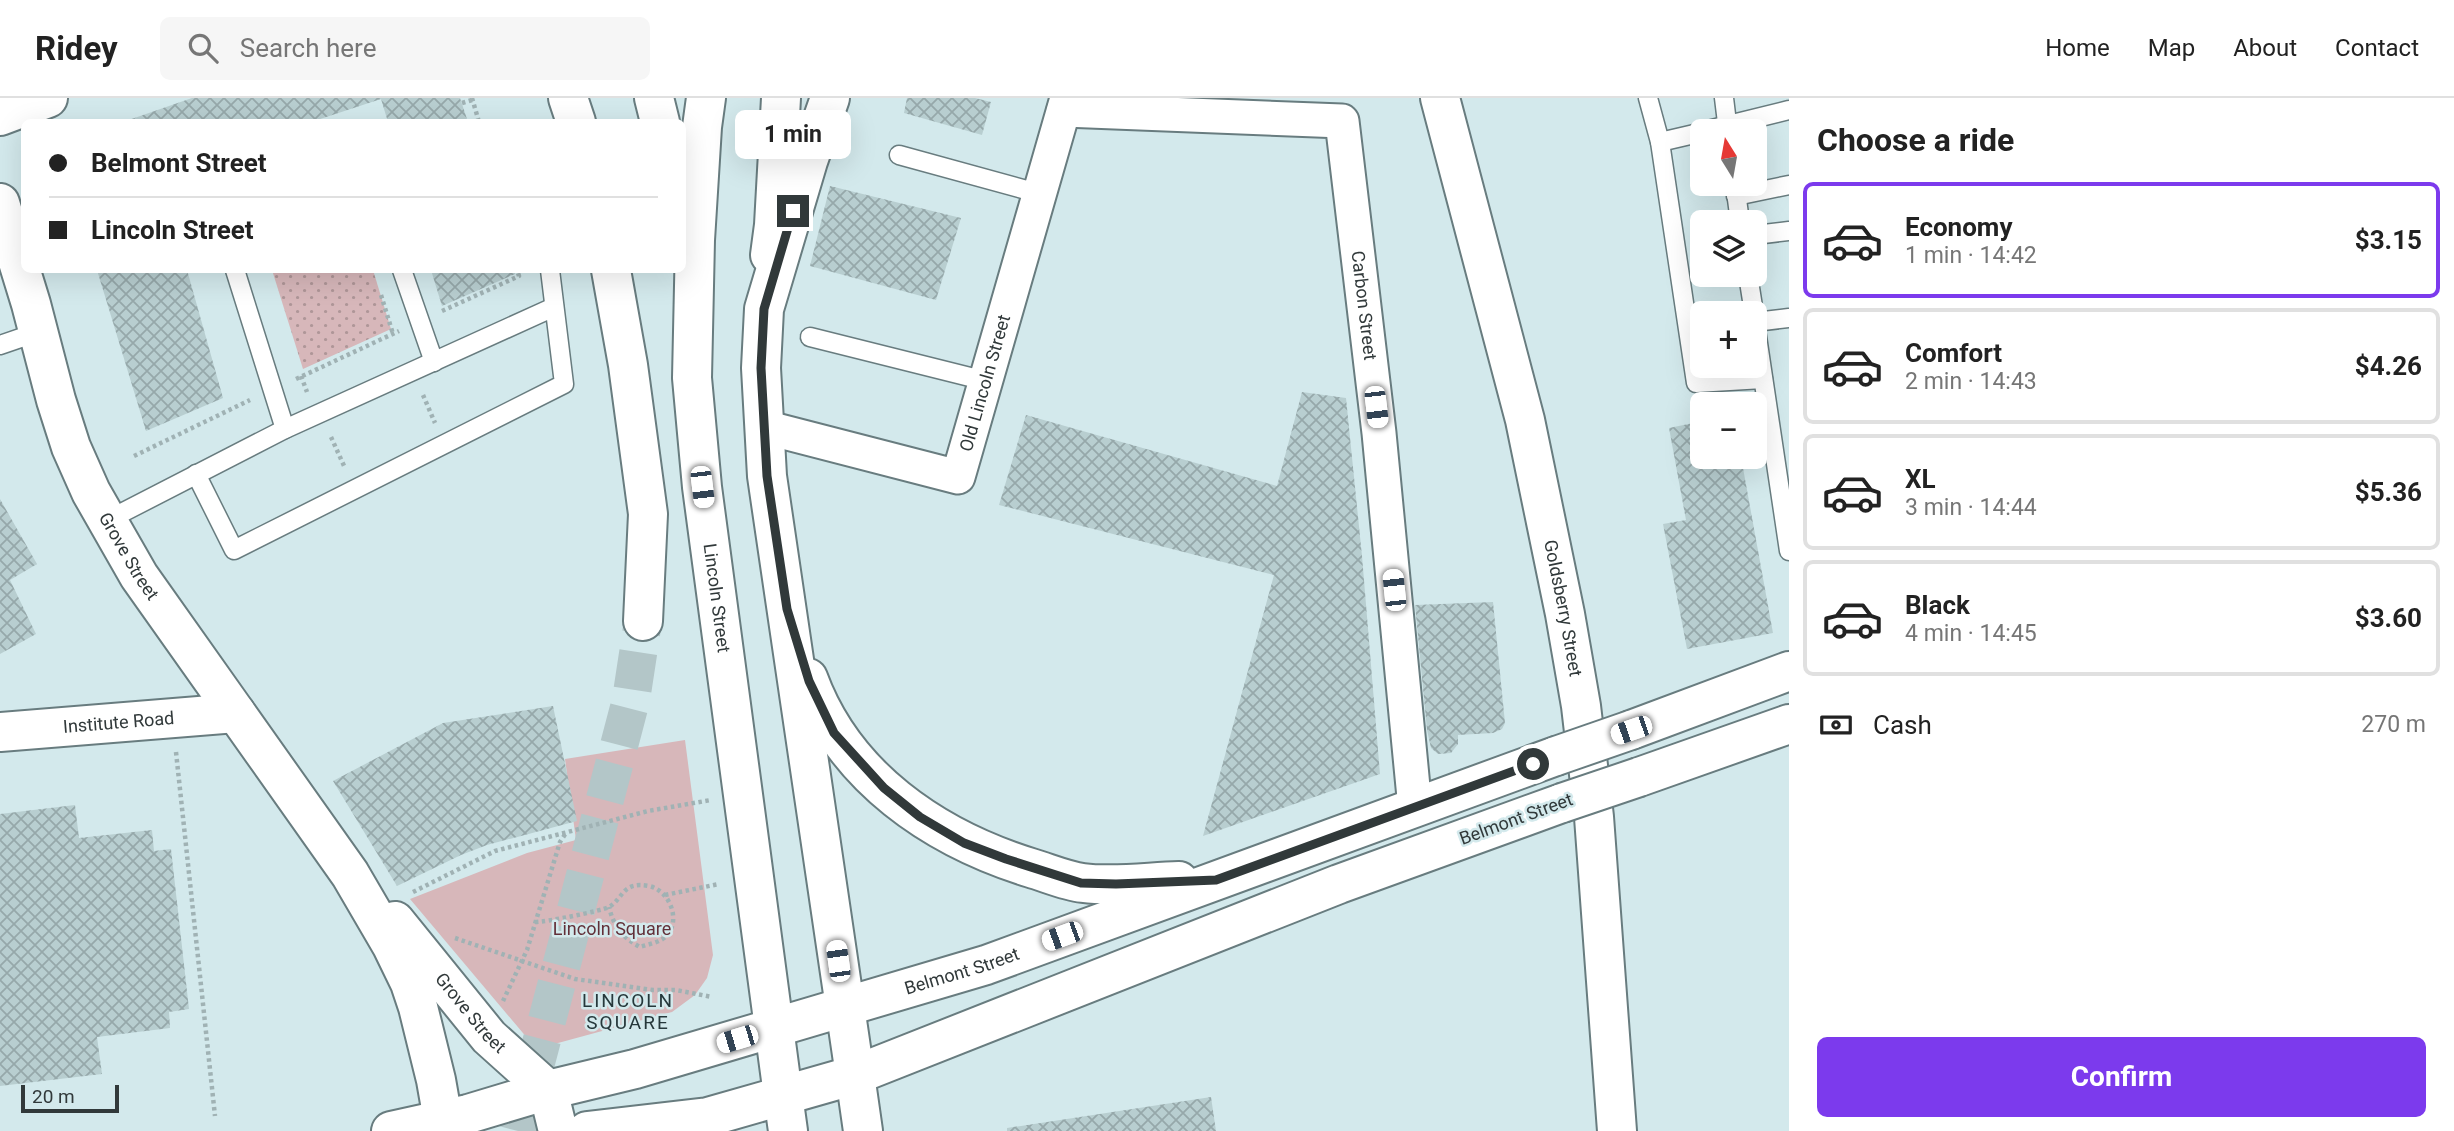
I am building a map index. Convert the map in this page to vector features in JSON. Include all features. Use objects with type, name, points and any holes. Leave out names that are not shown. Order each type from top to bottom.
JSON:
[{"type":"main road","points":[[0,116],[48,98]]},
{"type":"main road","points":[[568,98],[575,119]]},
{"type":"main road","points":[[654,98],[659,119]]},
{"type":"main road","name":"Lincoln Street","points":[[706,98],[695,240],[692,379],[702,487],[786,1113]]},
{"type":"main road","points":[[781,98],[774,225],[764,309],[761,368],[767,476],[863,1131]]},
{"type":"main road","points":[[764,309],[808,161],[830,98]]},
{"type":"main road","name":"Goldsberry Street","points":[[1440,98],[1525,420],[1567,625],[1589,762],[1617,1131]]},
{"type":"main road","name":"Grove Street","points":[[0,203],[71,447],[106,520],[139,576],[344,865],[393,946],[410,984],[431,1056],[444,1125]]},
{"type":"main road","points":[[612,273],[630,378],[648,514],[643,621]]},
{"type":"main road","points":[[680,273],[692,379]]},
{"type":"main road","points":[[787,609],[809,681],[834,733],[884,788],[937,829],[1006,859],[1081,883],[1216,880]]},
{"type":"main road","name":"Belmont Street","points":[[845,1007],[986,965],[1789,671]]},
{"type":"main road","name":"Institute Road","points":[[0,732],[236,713]]},
{"type":"main road","name":"Belmont Street","points":[[855,1075],[1339,884],[1789,724]]},
{"type":"main road","name":"Grove Street","points":[[344,865],[412,940],[489,1037],[548,1090]]},
{"type":"main road","points":[[391,1131],[444,1125],[548,1090],[635,1069],[845,1007]]},
{"type":"main road","points":[[587,1131],[708,1117],[786,1113],[855,1075]]},
{"type":"main road","points":[[548,1090],[558,1131]]},
{"type":"street","name":"Carbon Street","points":[[1065,101],[1311,108],[1342,121],[1379,433],[1415,808]]},
{"type":"street","name":"Old Lincoln Street","points":[[764,427],[958,477],[1041,194],[1065,101]]},
{"type":"lane","points":[[1648,98],[1660,142],[1696,383],[1763,379],[1789,551]]},
{"type":"lane","points":[[1724,98],[1727,119]]},
{"type":"lane","points":[[1758,119],[1789,110]]},
{"type":"lane","points":[[1660,142],[1690,134]]},
{"type":"lane","points":[[899,155],[1041,194]]},
{"type":"lane","points":[[1768,187],[1789,185]]},
{"type":"lane","points":[[1767,234],[1789,231]]},
{"type":"lane","points":[[236,273],[285,429]]},
{"type":"lane","points":[[403,273],[435,362]]},
{"type":"lane","points":[[196,474],[234,550],[564,384],[550,273]]},
{"type":"lane","points":[[106,520],[285,429],[554,307]]},
{"type":"lane","points":[[1767,321],[1789,318]]},
{"type":"lane","points":[[0,345],[38,332]]},
{"type":"lane","points":[[810,337],[986,382]]},
{"type":"path","points":[[462,103],[472,99],[478,119]]},
{"type":"path","points":[[380,293],[393,334]]},
{"type":"path","points":[[423,395],[429,410]]},
{"type":"path","points":[[134,456],[257,396]]},
{"type":"path","points":[[331,437],[337,451]]},
{"type":"path","points":[[176,751],[215,1116]]},
{"type":"path","points":[[411,893],[495,851],[648,811],[744,797]]},
{"type":"path","points":[[503,1002],[521,960],[560,842],[566,832]]},
{"type":"path","points":[[665,895],[754,878]]},
{"type":"path","points":[[535,922],[609,907],[629,888],[652,886],[665,895],[672,907],[673,923],[668,934],[657,942],[640,947],[625,938],[613,923],[609,907]]},
{"type":"path","points":[[448,936],[575,979],[653,990],[676,990],[712,997]]},
{"type":"green space","points":[[273,273],[374,273],[391,329],[303,369]]},
{"type":"green space","name":"Lincoln Square","points":[[685,740],[713,955],[707,978],[695,995],[672,1012],[547,1046],[528,1039],[410,899],[527,853],[576,840],[565,759]]},
{"type":"building","points":[[192,98],[460,98],[467,119],[387,119],[381,99],[320,119],[132,119]]},
{"type":"building","points":[[907,98],[975,98],[991,102],[982,135],[904,113]]},
{"type":"building","points":[[830,186],[961,218],[936,300],[810,266]]},
{"type":"building","points":[[98,273],[188,273],[223,398],[146,431]]},
{"type":"building","points":[[432,273],[515,273],[515,274],[442,306]]},
{"type":"building","points":[[1302,392],[1346,398],[1380,774],[1203,836],[1274,575],[999,505],[1026,415],[1277,486]]},
{"type":"building","points":[[1690,424],[1690,469],[1743,469],[1773,633],[1687,649],[1663,524],[1686,520],[1669,428]]},
{"type":"building","points":[[0,499],[37,564],[10,580],[36,634],[0,654]]},
{"type":"building","points":[[1493,602],[1505,723],[1502,729],[1493,733],[1458,735],[1458,744],[1451,753],[1438,754],[1431,748],[1427,730],[1415,605]]},
{"type":"building","points":[[553,706],[577,821],[487,845],[397,886],[333,781],[443,723]]},
{"type":"building","points":[[75,805],[79,838],[152,830],[154,851],[171,849],[189,1009],[169,1012],[170,1028],[97,1037],[102,1074],[0,1086],[0,814]]},
{"type":"building","points":[[1211,1097],[1216,1131],[1007,1131],[1007,1128]]},
{"type":"tunnel","points":[[518,1131],[631,700],[643,621]]},
{"type":"district","name":"LINCOLN SQUARE","points":[[628,1011]]},
{"type":"route","points":[[793,211],[764,309],[761,368],[767,476],[787,609],[809,681],[834,733],[884,788],[920,817],[964,843],[1081,883],[1216,880],[1533,764]]}]
